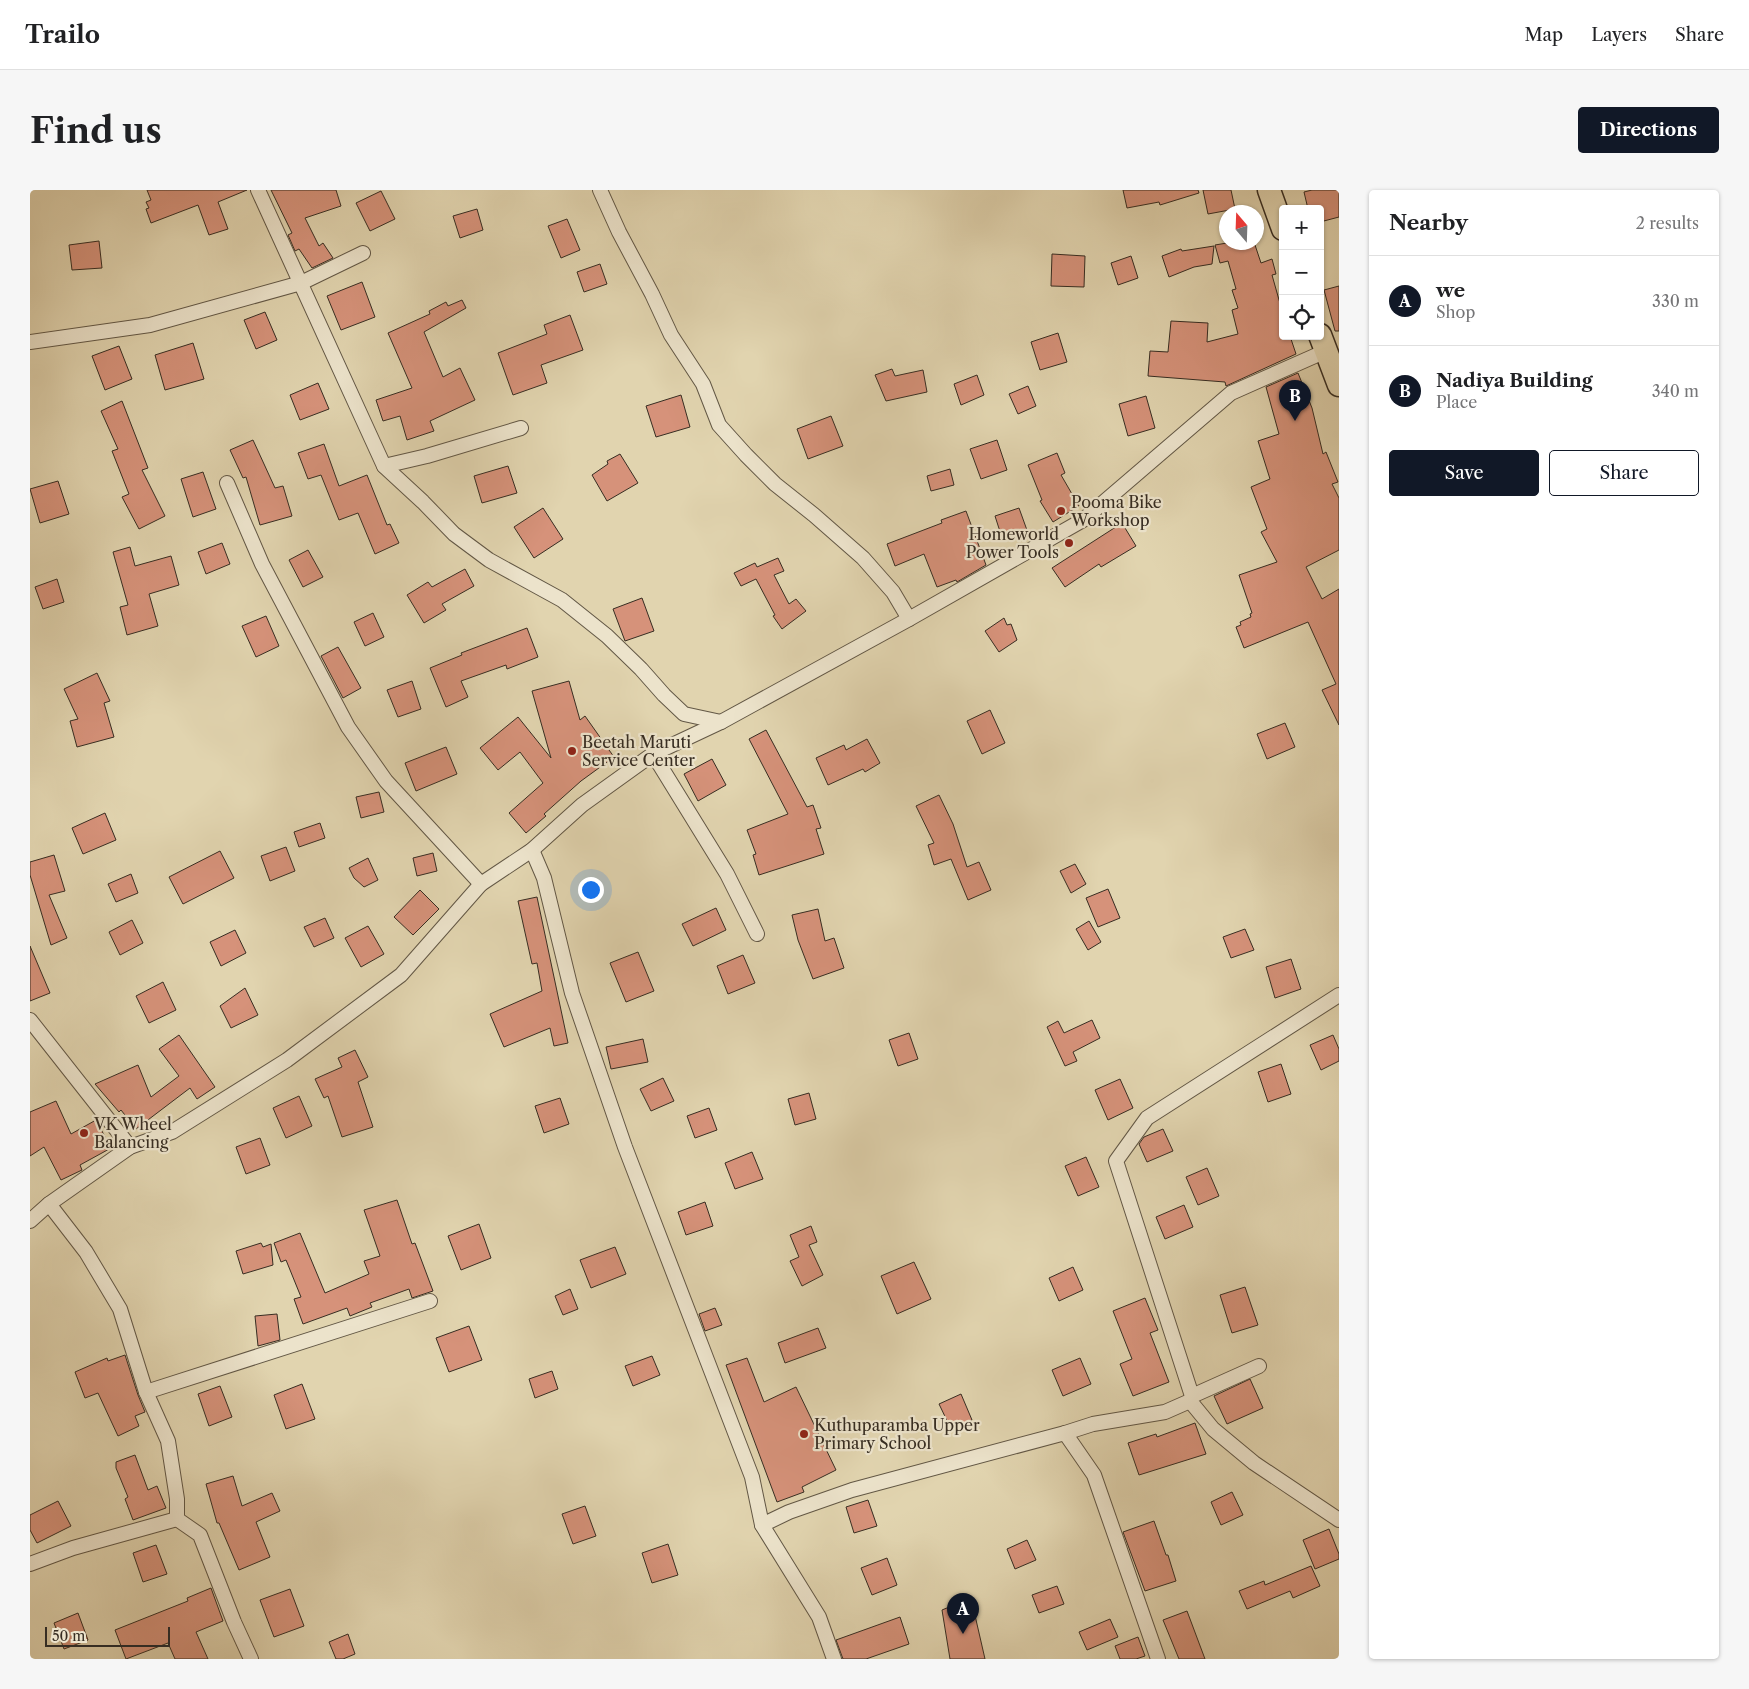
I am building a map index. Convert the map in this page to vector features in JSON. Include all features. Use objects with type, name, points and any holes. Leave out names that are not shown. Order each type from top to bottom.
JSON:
[{"type":"main road","points":[[1269,190],[1279,218]]},
{"type":"main road","points":[[1323,343],[1339,384]]},
{"type":"street","points":[[258,190],[384,466],[454,534],[489,560],[562,600],[608,636],[684,714],[721,722]]},
{"type":"street","points":[[600,190],[671,335],[703,384],[719,425],[746,456],[775,484],[863,558],[893,592],[909,619]]},
{"type":"street","points":[[30,342],[150,324],[301,283],[363,253]]},
{"type":"street","points":[[30,1221],[50,1204],[130,1148],[172,1132],[287,1060],[401,976],[481,884],[532,850],[582,805],[653,754],[721,722],[909,619],[1083,520],[1231,392],[1323,343]]},
{"type":"street","points":[[384,466],[427,456],[521,428]]},
{"type":"street","points":[[226,483],[262,564],[348,727],[386,781],[481,884]]},
{"type":"street","points":[[653,754],[727,874],[757,934]]},
{"type":"street","points":[[532,850],[544,878],[572,993],[625,1147],[752,1477],[762,1525],[819,1617],[834,1659]]},
{"type":"street","points":[[1339,995],[1147,1118],[1116,1161],[1191,1398],[1213,1429],[1254,1463],[1339,1520]]},
{"type":"street","points":[[30,1020],[130,1148]]},
{"type":"street","points":[[50,1204],[86,1252],[120,1309],[146,1392],[168,1441],[178,1499],[177,1519]]},
{"type":"street","points":[[146,1392],[430,1301]]},
{"type":"street","points":[[762,1525],[789,1512],[852,1490],[1093,1424],[1165,1412],[1259,1366]]},
{"type":"street","points":[[1065,1432],[1094,1475],[1158,1659]]},
{"type":"street","points":[[30,1564],[73,1548],[177,1519]]},
{"type":"street","points":[[177,1519],[200,1535],[234,1622],[251,1659]]},
{"type":"building","points":[[147,190],[247,190],[218,202],[228,229],[209,235],[198,205],[151,223],[146,209],[149,208],[146,202],[151,200]]},
{"type":"building","points":[[271,190],[336,190],[341,206],[305,218],[319,246],[323,243],[333,258],[312,268],[299,249],[295,251],[288,235],[292,233]]},
{"type":"building","points":[[1123,190],[1198,190],[1199,193],[1160,205],[1159,202],[1127,208]]},
{"type":"building","points":[[1203,190],[1231,190],[1234,205],[1219,205],[1219,212],[1208,214]]},
{"type":"building","points":[[1312,190],[1339,190],[1339,217],[1324,221],[1324,205],[1307,205],[1304,192]]},
{"type":"building","points":[[381,191],[395,219],[370,231],[356,203]]},
{"type":"building","points":[[477,209],[483,230],[460,238],[453,216]]},
{"type":"building","points":[[567,219],[580,250],[561,258],[548,226]]},
{"type":"building","points":[[99,241],[102,268],[72,270],[69,245]]},
{"type":"building","points":[[1219,244],[1219,250],[1257,250],[1261,263],[1272,259],[1276,274],[1272,275],[1279,300],[1279,340],[1291,340],[1296,354],[1226,386],[1225,382],[1148,376],[1150,351],[1168,352],[1171,321],[1208,323],[1207,342],[1238,334],[1232,310],[1238,308],[1232,290],[1236,289],[1228,261],[1220,263],[1215,245]]},
{"type":"building","points":[[1214,246],[1212,264],[1194,267],[1169,277],[1162,256],[1181,249],[1182,251]]},
{"type":"building","points":[[1052,254],[1085,256],[1084,287],[1051,286]]},
{"type":"building","points":[[1131,256],[1138,278],[1118,285],[1111,263]]},
{"type":"building","points":[[600,264],[607,284],[584,292],[577,272]]},
{"type":"building","points":[[362,282],[375,317],[341,330],[327,296]]},
{"type":"building","points":[[1339,286],[1339,331],[1335,331],[1324,290]]},
{"type":"building","points":[[462,300],[466,308],[424,332],[443,377],[460,368],[475,400],[430,421],[434,431],[407,440],[400,416],[383,421],[376,400],[412,388],[388,333],[430,314],[429,311],[446,302],[448,306]]},
{"type":"building","points":[[265,312],[277,340],[256,349],[244,320]]},
{"type":"building","points":[[570,315],[583,350],[541,365],[547,383],[513,395],[498,353],[547,334],[544,325]]},
{"type":"building","points":[[1058,333],[1067,362],[1040,370],[1031,342]]},
{"type":"building","points":[[193,343],[204,379],[165,390],[155,355]]},
{"type":"building","points":[[119,346],[132,379],[105,390],[92,356]]},
{"type":"building","points":[[892,369],[895,376],[923,370],[927,392],[886,401],[875,375]]},
{"type":"building","points":[[1298,373],[1312,408],[1323,454],[1326,452],[1338,482],[1332,484],[1339,498],[1339,550],[1306,567],[1322,599],[1339,589],[1339,725],[1322,690],[1336,684],[1308,622],[1244,648],[1236,627],[1241,625],[1240,622],[1251,617],[1250,614],[1252,613],[1239,575],[1277,562],[1261,532],[1267,529],[1251,487],[1270,479],[1258,441],[1279,434],[1266,387]]},
{"type":"building","points":[[977,375],[984,395],[961,405],[954,384]]},
{"type":"building","points":[[318,383],[329,409],[300,420],[290,395]]},
{"type":"building","points":[[1028,386],[1036,406],[1018,414],[1009,394]]},
{"type":"building","points":[[681,395],[690,427],[656,437],[646,406]]},
{"type":"building","points":[[1146,396],[1155,428],[1128,436],[1119,404]]},
{"type":"building","points":[[122,401],[148,468],[142,470],[165,516],[139,529],[122,497],[129,494],[112,451],[118,449],[101,411]]},
{"type":"building","points":[[831,416],[843,446],[808,459],[797,429]]},
{"type":"building","points":[[253,440],[275,488],[283,486],[292,516],[260,525],[246,477],[243,478],[230,450]]},
{"type":"building","points":[[997,440],[1007,470],[981,479],[970,449]]},
{"type":"building","points":[[324,444],[339,486],[367,475],[387,525],[390,524],[399,543],[375,554],[358,513],[339,520],[321,475],[308,479],[298,453]]},
{"type":"building","points":[[1057,453],[1065,473],[1061,475],[1079,506],[1053,522],[1040,501],[1042,500],[1028,465]]},
{"type":"building","points":[[620,454],[638,483],[607,501],[592,475],[608,464],[607,461]]},
{"type":"building","points":[[508,466],[517,493],[482,503],[474,476]]},
{"type":"building","points":[[950,469],[954,485],[931,491],[927,476]]},
{"type":"building","points":[[203,472],[216,509],[193,517],[181,479]]},
{"type":"building","points":[[58,481],[69,514],[40,523],[30,489]]},
{"type":"building","points":[[543,508],[563,539],[534,558],[514,527]]},
{"type":"building","points":[[1019,508],[1028,533],[1003,541],[995,516]]},
{"type":"building","points":[[966,511],[986,565],[957,582],[956,580],[937,587],[924,554],[895,566],[887,544],[942,523],[941,520]]},
{"type":"building","points":[[1122,523],[1136,546],[1101,567],[1099,564],[1065,587],[1052,568]]},
{"type":"building","points":[[222,543],[230,564],[206,574],[198,552]]},
{"type":"building","points":[[130,547],[135,566],[171,556],[179,585],[149,594],[158,626],[127,635],[120,607],[128,605],[113,552]]},
{"type":"building","points":[[308,550],[323,577],[303,587],[289,560]]},
{"type":"building","points":[[778,558],[784,571],[774,575],[789,604],[796,599],[806,611],[782,629],[773,616],[775,615],[756,579],[741,586],[734,573],[755,563],[757,567]]},
{"type":"building","points":[[465,569],[474,586],[442,604],[446,610],[424,623],[407,595],[428,582],[432,587]]},
{"type":"building","points":[[57,579],[64,602],[43,609],[35,587]]},
{"type":"building","points":[[642,598],[654,631],[625,641],[613,609]]},
{"type":"building","points":[[373,613],[384,637],[365,646],[354,622]]},
{"type":"building","points":[[266,616],[279,646],[256,657],[242,626]]},
{"type":"building","points":[[1004,618],[1007,625],[1011,624],[1017,640],[999,652],[985,631]]},
{"type":"building","points":[[527,628],[538,657],[507,669],[506,665],[461,681],[468,697],[446,707],[430,668],[462,655],[461,653]]},
{"type":"building","points":[[338,647],[361,688],[343,698],[321,656]]},
{"type":"building","points":[[97,673],[110,701],[104,703],[114,737],[77,747],[70,721],[78,719],[64,689]]},
{"type":"building","points":[[412,681],[421,709],[398,717],[387,690]]},
{"type":"building","points":[[569,681],[580,720],[585,716],[614,757],[581,781],[526,833],[509,813],[543,783],[520,752],[498,770],[480,748],[518,717],[551,758],[532,691]]},
{"type":"building","points":[[990,710],[1005,743],[982,754],[967,721]]},
{"type":"building","points":[[1285,723],[1295,747],[1267,759],[1257,734]]},
{"type":"building","points":[[766,730],[807,807],[813,805],[821,828],[816,829],[824,854],[759,875],[753,855],[756,854],[747,830],[788,814],[749,739]]},
{"type":"building","points":[[867,739],[880,763],[865,772],[863,769],[828,785],[816,758],[844,745],[846,750]]},
{"type":"building","points":[[446,747],[457,774],[416,791],[405,763]]},
{"type":"building","points":[[712,759],[726,785],[698,801],[684,774]]},
{"type":"building","points":[[379,792],[384,812],[361,818],[356,797]]},
{"type":"building","points":[[939,795],[953,824],[967,867],[979,862],[991,890],[968,900],[951,859],[934,865],[928,845],[934,843],[916,806]]},
{"type":"building","points":[[105,813],[116,840],[83,854],[72,828]]},
{"type":"building","points":[[320,823],[325,838],[299,847],[294,832]]},
{"type":"building","points":[[286,847],[295,871],[270,881],[261,856]]},
{"type":"building","points":[[220,851],[234,878],[183,904],[169,877]]},
{"type":"building","points":[[433,853],[437,871],[417,876],[413,858]]},
{"type":"building","points":[[54,855],[65,891],[49,895],[67,938],[51,945],[30,875],[30,862]]},
{"type":"building","points":[[368,858],[378,880],[364,887],[354,878],[349,868]]},
{"type":"building","points":[[1075,864],[1086,884],[1071,893],[1060,871]]},
{"type":"building","points":[[131,874],[138,893],[116,902],[108,884]]},
{"type":"building","points":[[1108,889],[1120,918],[1098,927],[1086,898]]},
{"type":"building","points":[[420,890],[439,909],[413,935],[394,917]]},
{"type":"building","points":[[537,897],[568,1043],[554,1046],[550,1028],[504,1047],[490,1014],[542,991],[537,963],[532,964],[518,901]]},
{"type":"building","points":[[716,908],[726,930],[693,946],[682,924]]},
{"type":"building","points":[[818,909],[825,941],[834,938],[844,968],[813,979],[798,940],[792,915]]},
{"type":"building","points":[[325,918],[334,938],[314,947],[304,927]]},
{"type":"building","points":[[132,920],[143,943],[120,955],[109,932]]},
{"type":"building","points":[[1089,921],[1101,942],[1088,950],[1076,929]]},
{"type":"building","points":[[368,926],[384,954],[361,967],[345,938]]},
{"type":"building","points":[[1245,929],[1254,950],[1231,958],[1223,937]]},
{"type":"building","points":[[235,930],[246,953],[221,966],[210,942]]},
{"type":"building","points":[[30,946],[50,993],[30,1001]]},
{"type":"building","points":[[638,952],[654,991],[626,1002],[610,963]]},
{"type":"building","points":[[743,955],[755,983],[728,994],[717,966]]},
{"type":"building","points":[[1291,959],[1301,989],[1275,998],[1266,967]]},
{"type":"building","points":[[163,982],[176,1010],[149,1023],[136,996]]},
{"type":"building","points":[[245,988],[258,1015],[231,1028],[220,1006]]},
{"type":"building","points":[[1092,1020],[1100,1038],[1073,1052],[1077,1061],[1065,1066],[1047,1027],[1058,1021],[1064,1033]]},
{"type":"building","points":[[909,1033],[918,1059],[898,1066],[889,1040]]},
{"type":"building","points":[[179,1035],[215,1087],[197,1099],[190,1088],[136,1129],[121,1110],[119,1112],[95,1084],[138,1065],[151,1097],[179,1076],[159,1049]]},
{"type":"building","points":[[1333,1035],[1339,1049],[1339,1061],[1321,1070],[1310,1045]]},
{"type":"building","points":[[643,1039],[648,1062],[611,1069],[606,1047]]},
{"type":"building","points":[[355,1050],[368,1077],[358,1082],[373,1127],[342,1137],[328,1096],[324,1098],[315,1079],[342,1067],[338,1058]]},
{"type":"building","points":[[1281,1064],[1291,1094],[1268,1102],[1258,1072]]},
{"type":"building","points":[[663,1078],[674,1101],[651,1111],[640,1089]]},
{"type":"building","points":[[1120,1079],[1133,1108],[1108,1120],[1095,1090]]},
{"type":"building","points":[[809,1093],[816,1119],[795,1125],[788,1099]]},
{"type":"building","points":[[299,1096],[312,1126],[286,1138],[273,1108]]},
{"type":"building","points":[[560,1098],[569,1124],[544,1133],[535,1106]]},
{"type":"building","points":[[56,1101],[71,1134],[96,1120],[111,1148],[80,1165],[82,1170],[61,1180],[44,1147],[30,1156],[30,1112]]},
{"type":"building","points":[[709,1108],[717,1130],[695,1138],[687,1116]]},
{"type":"building","points":[[1163,1129],[1173,1151],[1147,1162],[1139,1144],[1144,1137]]},
{"type":"building","points":[[260,1138],[270,1165],[246,1174],[236,1147]]},
{"type":"building","points":[[752,1152],[763,1179],[735,1189],[725,1163]]},
{"type":"building","points":[[1086,1157],[1099,1187],[1078,1196],[1065,1166]]},
{"type":"building","points":[[1207,1168],[1219,1196],[1198,1205],[1186,1177]]},
{"type":"building","points":[[397,1200],[412,1244],[415,1243],[433,1291],[412,1298],[409,1289],[370,1303],[372,1307],[350,1316],[347,1308],[303,1324],[294,1299],[301,1297],[286,1260],[281,1262],[274,1243],[300,1233],[325,1293],[369,1274],[364,1261],[380,1256],[364,1210]]},
{"type":"building","points":[[705,1202],[713,1226],[686,1235],[678,1212]]},
{"type":"building","points":[[1184,1205],[1193,1227],[1165,1239],[1156,1217]]},
{"type":"building","points":[[479,1224],[491,1258],[461,1270],[448,1236]]},
{"type":"building","points":[[811,1226],[817,1242],[809,1245],[823,1275],[802,1286],[790,1261],[799,1257],[790,1235]]},
{"type":"building","points":[[261,1243],[263,1247],[271,1244],[273,1265],[243,1274],[236,1251]]},
{"type":"building","points":[[615,1247],[626,1274],[591,1288],[580,1260]]},
{"type":"building","points":[[914,1262],[931,1299],[897,1314],[881,1276]]},
{"type":"building","points":[[1073,1267],[1083,1290],[1059,1301],[1049,1278]]},
{"type":"building","points":[[1245,1287],[1258,1325],[1232,1333],[1220,1295]]},
{"type":"building","points":[[570,1289],[578,1309],[563,1315],[555,1296]]},
{"type":"building","points":[[1145,1298],[1158,1330],[1150,1333],[1169,1382],[1133,1396],[1120,1364],[1132,1359],[1113,1311]]},
{"type":"building","points":[[715,1308],[722,1325],[705,1331],[699,1314]]},
{"type":"building","points":[[277,1314],[280,1340],[258,1346],[255,1316]]},
{"type":"building","points":[[469,1326],[482,1360],[449,1372],[436,1338]]},
{"type":"building","points":[[818,1328],[826,1348],[785,1363],[778,1343]]},
{"type":"building","points":[[125,1355],[145,1412],[135,1416],[139,1426],[118,1436],[98,1393],[85,1398],[75,1372],[107,1358],[108,1361]]},
{"type":"building","points":[[652,1356],[660,1375],[633,1386],[625,1366]]},
{"type":"building","points":[[747,1358],[764,1402],[796,1387],[836,1470],[802,1487],[804,1492],[777,1502],[726,1365]]},
{"type":"building","points":[[1080,1358],[1091,1384],[1063,1396],[1052,1370]]},
{"type":"building","points":[[552,1371],[558,1389],[535,1398],[529,1379]]},
{"type":"building","points":[[1250,1379],[1263,1408],[1227,1424],[1214,1396]]},
{"type":"building","points":[[302,1384],[315,1419],[286,1429],[274,1395]]},
{"type":"building","points":[[220,1386],[232,1417],[209,1426],[198,1394]]},
{"type":"building","points":[[961,1394],[972,1420],[951,1429],[939,1404]]},
{"type":"building","points":[[1195,1423],[1206,1454],[1139,1475],[1128,1443],[1156,1434],[1157,1437]]},
{"type":"building","points":[[135,1455],[148,1490],[157,1486],[166,1508],[133,1520],[125,1499],[128,1497],[116,1468],[116,1462]]},
{"type":"building","points":[[233,1476],[242,1506],[272,1493],[280,1511],[256,1522],[270,1557],[239,1570],[219,1523],[217,1523],[206,1484]]},
{"type":"building","points":[[1232,1492],[1243,1515],[1221,1525],[1211,1502]]},
{"type":"building","points":[[868,1500],[877,1526],[854,1533],[846,1507]]},
{"type":"building","points":[[58,1501],[71,1526],[37,1543],[30,1530],[30,1515]]},
{"type":"building","points":[[585,1506],[596,1536],[573,1544],[562,1514]]},
{"type":"building","points":[[1154,1521],[1176,1581],[1145,1591],[1123,1532]]},
{"type":"building","points":[[1329,1529],[1339,1554],[1339,1559],[1315,1569],[1303,1540]]},
{"type":"building","points":[[1027,1540],[1036,1560],[1015,1569],[1007,1549]]},
{"type":"building","points":[[668,1544],[678,1575],[652,1583],[642,1553]]},
{"type":"building","points":[[156,1545],[167,1574],[143,1582],[133,1553]]},
{"type":"building","points":[[887,1558],[897,1585],[872,1595],[861,1568]]},
{"type":"building","points":[[1311,1566],[1320,1586],[1293,1598],[1290,1591],[1247,1609],[1239,1591],[1264,1581],[1265,1585]]},
{"type":"building","points":[[1057,1586],[1064,1604],[1039,1613],[1032,1595]]},
{"type":"building","points":[[211,1588],[223,1621],[196,1632],[208,1659],[175,1659],[168,1643],[126,1659],[115,1630],[188,1601],[187,1598]]},
{"type":"building","points":[[290,1589],[304,1626],[274,1637],[260,1600]]},
{"type":"building","points":[[971,1598],[985,1659],[950,1659],[942,1610]]},
{"type":"building","points":[[1187,1611],[1205,1659],[1179,1659],[1163,1620]]},
{"type":"building","points":[[78,1613],[88,1640],[64,1649],[54,1623]]},
{"type":"building","points":[[900,1617],[909,1644],[866,1659],[843,1659],[836,1640]]},
{"type":"building","points":[[1110,1619],[1118,1637],[1087,1650],[1079,1632]]},
{"type":"building","points":[[348,1634],[355,1654],[343,1659],[336,1659],[329,1642]]},
{"type":"building","points":[[1138,1637],[1145,1656],[1136,1659],[1120,1659],[1115,1646]]},
{"type":"place","name":"Nadiya Building","points":[[1295,421]]},
{"type":"place","name":"Pooma Bike Workshop","points":[[1061,511]]},
{"type":"place","name":"Homeworld Power Tools","points":[[1069,543]]},
{"type":"place","name":"Beetah Maruti Service Center","points":[[572,751]]},
{"type":"place","name":"VK Wheel Balancing","points":[[84,1133]]},
{"type":"place","name":"Kuthuparamba Upper Primary School","points":[[804,1434]]},
{"type":"place","name":"we","points":[[963,1634]]}]
